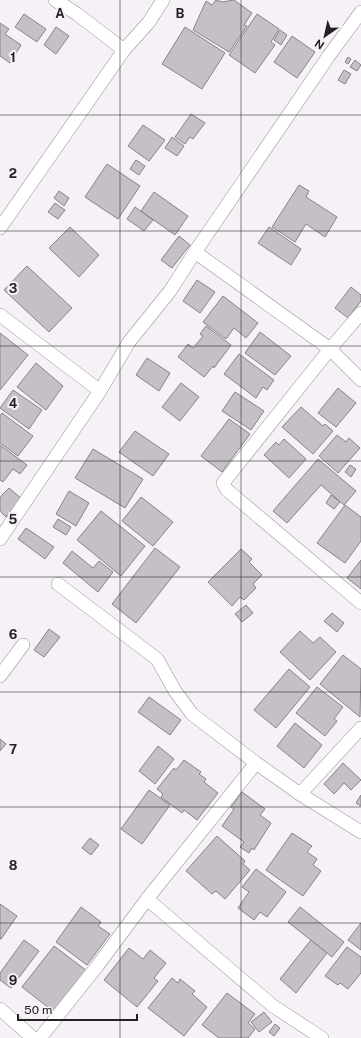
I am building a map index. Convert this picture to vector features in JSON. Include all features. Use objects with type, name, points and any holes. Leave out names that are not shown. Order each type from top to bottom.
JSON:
[{"type":"street","points":[[55,0],[77,14],[124,50]]},
{"type":"street","points":[[0,228],[124,50],[149,22],[163,0]]},
{"type":"street","points":[[0,539],[100,391],[129,342],[170,292],[195,252],[323,64],[361,12]]},
{"type":"street","points":[[195,252],[330,349],[361,380]]},
{"type":"street","points":[[361,313],[330,349],[227,476],[223,483],[227,490],[361,603]]},
{"type":"street","points":[[0,316],[100,391]]},
{"type":"street","points":[[58,584],[157,658],[175,691],[192,714],[256,763],[300,794],[361,832]]},
{"type":"street","points":[[0,676],[23,645]]},
{"type":"street","points":[[300,794],[361,728]]},
{"type":"street","points":[[40,1038],[98,965],[147,899],[256,763]]},
{"type":"street","points":[[147,899],[273,1006],[322,1038]]},
{"type":"street","points":[[0,1010],[33,1038]]},
{"type":"building","points":[[216,0],[222,2],[234,0],[252,13],[244,25],[247,26],[229,52],[193,30],[206,1],[212,5]]},
{"type":"building","points":[[24,14],[46,29],[37,42],[15,27]]},
{"type":"building","points":[[257,14],[279,29],[271,42],[275,45],[255,73],[229,55]]},
{"type":"building","points":[[0,23],[9,29],[5,34],[21,45],[10,63],[0,56]]},
{"type":"building","points":[[56,27],[69,36],[56,54],[44,45]]},
{"type":"building","points":[[185,27],[225,53],[202,89],[162,64]]},
{"type":"building","points":[[280,30],[287,35],[281,45],[274,40]]},
{"type":"building","points":[[292,36],[315,52],[297,78],[274,62]]},
{"type":"building","points":[[348,57],[351,59],[348,64],[345,62]]},
{"type":"building","points":[[355,60],[361,65],[357,71],[350,67]]},
{"type":"building","points":[[344,70],[351,74],[345,84],[338,80]]},
{"type":"building","points":[[191,114],[205,123],[193,139],[190,137],[185,144],[175,137]]},
{"type":"building","points":[[143,125],[165,140],[149,161],[128,146]]},
{"type":"building","points":[[172,137],[184,146],[177,156],[165,148]]},
{"type":"building","points":[[136,160],[145,166],[139,175],[130,169]]},
{"type":"building","points":[[107,164],[140,186],[118,219],[85,197]]},
{"type":"building","points":[[299,185],[309,191],[306,197],[337,217],[325,237],[306,224],[295,242],[272,227]]},
{"type":"building","points":[[59,191],[69,198],[64,206],[54,198]]},
{"type":"building","points":[[154,192],[188,216],[175,235],[141,211]]},
{"type":"building","points":[[55,203],[65,210],[58,219],[48,212]]},
{"type":"building","points":[[135,207],[153,220],[144,231],[127,219]]},
{"type":"building","points":[[70,227],[99,255],[79,277],[49,248]]},
{"type":"building","points":[[269,227],[301,249],[291,265],[258,243]]},
{"type":"building","points":[[179,236],[190,245],[172,268],[161,260]]},
{"type":"building","points":[[27,266],[72,308],[49,332],[4,290]]},
{"type":"building","points":[[197,280],[215,292],[200,313],[183,301]]},
{"type":"building","points":[[351,287],[361,295],[361,301],[348,318],[335,308]]},
{"type":"building","points":[[223,296],[258,323],[246,338],[234,328],[226,339],[203,322]]},
{"type":"building","points":[[206,326],[231,345],[214,368],[213,366],[204,377],[178,357],[188,344],[193,348],[203,336],[200,334]]},
{"type":"building","points":[[260,332],[291,356],[275,375],[245,353]]},
{"type":"building","points":[[0,333],[28,355],[0,390]]},
{"type":"building","points":[[239,354],[274,380],[267,390],[263,387],[256,398],[224,374]]},
{"type":"building","points":[[147,358],[170,373],[159,391],[136,375]]},
{"type":"building","points":[[36,363],[63,386],[46,410],[17,387]]},
{"type":"building","points":[[181,383],[199,397],[180,421],[162,407]]},
{"type":"building","points":[[338,388],[356,403],[336,427],[318,413]]},
{"type":"building","points":[[13,390],[42,410],[29,429],[0,408]]},
{"type":"building","points":[[235,392],[264,411],[251,430],[222,411]]},
{"type":"building","points":[[301,407],[323,426],[325,424],[333,431],[313,454],[282,427]]},
{"type":"building","points":[[2,413],[33,436],[18,456],[0,443],[0,416]]},
{"type":"building","points":[[229,419],[250,434],[222,472],[201,456]]},
{"type":"building","points":[[135,431],[169,454],[153,476],[119,452]]},
{"type":"building","points":[[337,435],[346,442],[349,438],[360,448],[338,473],[319,456]]},
{"type":"building","points":[[284,439],[306,459],[289,478],[264,455],[276,442],[279,445]]},
{"type":"building","points":[[0,445],[27,465],[20,474],[13,469],[3,482],[0,480]]},
{"type":"building","points":[[93,449],[143,479],[125,508],[75,478]]},
{"type":"building","points":[[318,459],[356,491],[344,505],[321,485],[287,523],[273,511]]},
{"type":"building","points":[[350,465],[356,469],[351,477],[345,472]]},
{"type":"building","points":[[9,488],[22,499],[6,517],[0,511],[0,497]]},
{"type":"building","points":[[69,491],[89,503],[76,526],[56,514]]},
{"type":"building","points":[[331,495],[340,502],[334,509],[326,503]]},
{"type":"building","points":[[141,497],[173,522],[153,546],[122,521]]},
{"type":"building","points":[[345,505],[361,517],[361,541],[345,563],[317,543]]},
{"type":"building","points":[[101,511],[145,546],[121,576],[77,540]]},
{"type":"building","points":[[58,519],[71,527],[66,535],[53,527]]},
{"type":"building","points":[[26,528],[54,547],[45,559],[18,539]]},
{"type":"building","points":[[155,548],[180,567],[136,623],[112,604]]},
{"type":"building","points":[[241,549],[252,559],[249,562],[262,575],[253,584],[256,588],[244,600],[240,597],[232,606],[208,582]]},
{"type":"building","points":[[72,551],[93,568],[99,561],[113,572],[98,592],[63,563]]},
{"type":"building","points":[[361,560],[361,589],[347,578]]},
{"type":"building","points":[[246,605],[253,613],[242,622],[235,614]]},
{"type":"building","points":[[332,613],[344,623],[337,632],[324,621]]},
{"type":"building","points":[[49,629],[60,637],[44,657],[34,650]]},
{"type":"building","points":[[300,631],[313,643],[320,637],[336,652],[310,680],[280,652]]},
{"type":"building","points":[[343,655],[361,669],[360,717],[320,684]]},
{"type":"building","points":[[289,669],[310,687],[276,728],[254,710]]},
{"type":"building","points":[[317,687],[343,707],[334,719],[337,721],[325,736],[296,713]]},
{"type":"building","points":[[149,697],[181,720],[170,735],[138,712]]},
{"type":"building","points":[[295,723],[322,745],[304,768],[277,746]]},
{"type":"building","points":[[0,739],[6,744],[0,751]]},
{"type":"building","points":[[158,746],[174,759],[155,784],[139,771]]},
{"type":"building","points":[[184,760],[201,772],[199,774],[206,779],[204,782],[218,793],[197,820],[184,810],[182,813],[161,797],[163,794],[157,789],[174,768],[176,770]]},
{"type":"building","points":[[343,763],[361,780],[351,790],[344,783],[334,794],[324,784]]},
{"type":"building","points":[[149,790],[170,805],[142,844],[121,829]]},
{"type":"building","points":[[242,792],[265,809],[260,815],[271,823],[254,850],[252,848],[249,853],[240,847],[244,842],[222,826],[234,809],[231,807]]},
{"type":"building","points":[[361,795],[361,806],[356,803]]},
{"type":"building","points":[[292,833],[312,846],[307,852],[317,859],[313,865],[321,871],[303,896],[266,870]]},
{"type":"building","points":[[217,836],[245,861],[243,864],[250,870],[225,899],[216,891],[212,894],[186,871]]},
{"type":"building","points":[[90,838],[99,845],[91,855],[82,848]]},
{"type":"building","points":[[256,869],[286,892],[267,917],[260,912],[254,920],[238,908],[249,892],[242,887]]},
{"type":"building","points":[[0,904],[17,916],[1,939],[0,939]]},
{"type":"building","points":[[81,907],[101,922],[98,926],[110,934],[87,965],[56,942]]},
{"type":"building","points":[[300,907],[344,942],[332,957],[288,922]]},
{"type":"building","points":[[361,923],[361,950],[348,940]]},
{"type":"building","points":[[24,940],[39,951],[11,988],[0,980],[0,973]]},
{"type":"building","points":[[311,940],[327,953],[296,993],[280,979]]},
{"type":"building","points":[[54,946],[87,971],[54,1012],[22,987]]},
{"type":"building","points":[[347,947],[361,957],[361,973],[348,989],[340,983],[338,985],[325,976]]},
{"type":"building","points":[[129,948],[143,959],[150,950],[166,963],[154,978],[158,981],[137,1007],[104,980]]},
{"type":"building","points":[[172,978],[178,983],[180,979],[195,991],[192,994],[207,1007],[184,1036],[148,1008]]},
{"type":"building","points":[[227,993],[255,1014],[248,1023],[255,1029],[248,1038],[219,1038],[202,1025]]},
{"type":"building","points":[[264,1012],[272,1022],[259,1032],[251,1022]]},
{"type":"building","points":[[275,1024],[280,1028],[274,1036],[269,1032]]}]
